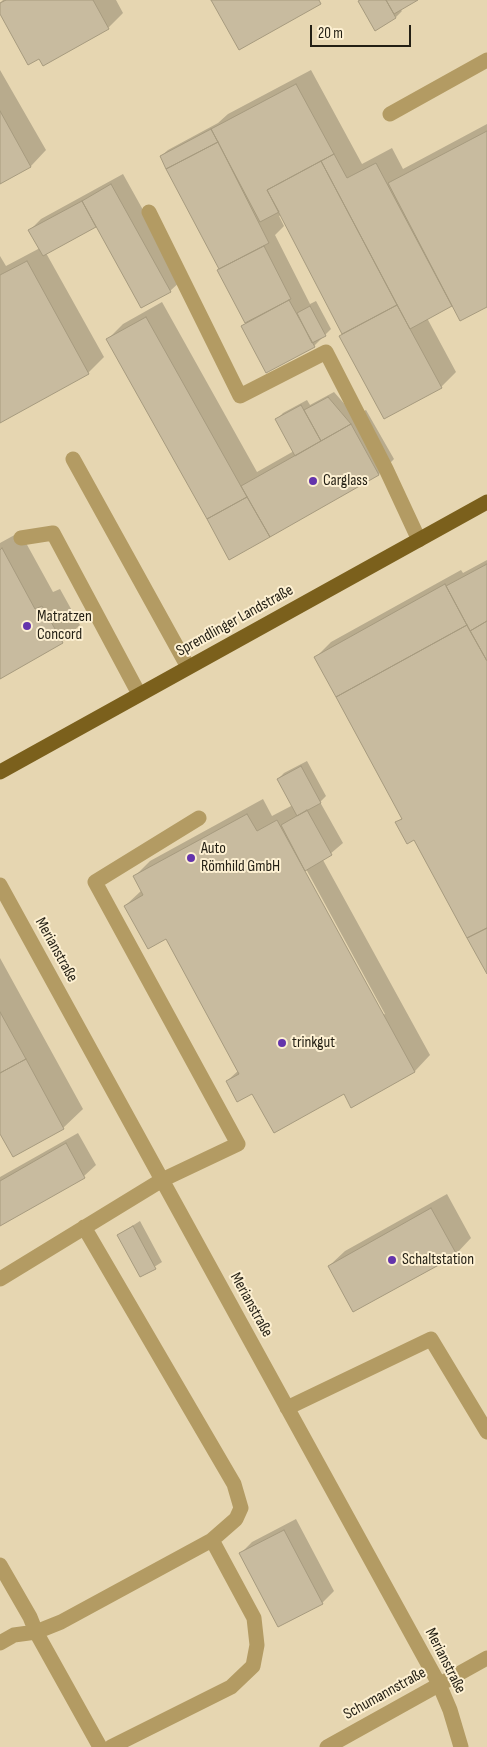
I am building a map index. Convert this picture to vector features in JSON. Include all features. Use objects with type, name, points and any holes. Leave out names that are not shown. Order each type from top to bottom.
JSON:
[{"type":"main road","name":"Sprendlinger Landstraße","points":[[0,772],[487,502]]},
{"type":"street","points":[[390,114],[487,60]]},
{"type":"street","points":[[149,212],[240,396],[326,352],[386,469],[419,540]]},
{"type":"street","points":[[73,459],[188,667]]},
{"type":"street","points":[[20,538],[53,533],[139,694]]},
{"type":"street","points":[[0,1279],[162,1180],[238,1144],[95,882],[199,818]]},
{"type":"street","name":"Merianstraße","points":[[0,885],[439,1684],[450,1710],[461,1747]]},
{"type":"street","points":[[0,1643],[14,1634],[36,1632],[61,1622],[212,1540],[236,1520],[241,1508],[234,1484],[84,1228]]},
{"type":"street","points":[[287,1408],[431,1339],[487,1432]]},
{"type":"street","points":[[111,1747],[231,1687],[253,1666],[257,1645],[254,1618],[212,1540]]},
{"type":"street","points":[[0,1565],[100,1747]]},
{"type":"street","name":"Schumannstraße","points":[[327,1747],[487,1658]]},
{"type":"shaded area","points":[[0,0],[487,0],[487,1747],[0,1747]]},
{"type":"building","points":[[6,0],[93,0],[109,29],[43,66],[39,59],[28,65],[0,14],[0,3]]},
{"type":"building","points":[[211,0],[319,0],[321,4],[239,50]]},
{"type":"building","points":[[386,0],[396,18],[375,31],[358,1]]},
{"type":"building","points":[[386,0],[418,0],[394,14]]},
{"type":"building","points":[[296,84],[334,154],[267,190],[279,212],[260,222],[211,129]]},
{"type":"building","points":[[0,111],[31,167],[0,184]]},
{"type":"building","points":[[211,129],[218,142],[166,169],[160,156]]},
{"type":"building","points":[[487,131],[487,307],[460,321],[388,183]]},
{"type":"building","points":[[218,142],[269,243],[219,269],[166,169]]},
{"type":"building","points":[[334,154],[347,178],[376,163],[452,306],[410,329],[321,161]]},
{"type":"building","points":[[321,161],[397,305],[342,334],[267,190]]},
{"type":"building","points":[[111,184],[171,292],[141,308],[82,201]]},
{"type":"building","points":[[82,201],[96,227],[43,256],[28,230]]},
{"type":"building","points":[[264,246],[291,299],[245,323],[217,270]]},
{"type":"building","points":[[27,261],[89,374],[0,423],[0,275]]},
{"type":"building","points":[[289,300],[315,347],[266,373],[241,326]]},
{"type":"building","points":[[397,305],[442,388],[384,419],[339,336]]},
{"type":"building","points":[[310,306],[326,336],[312,343],[297,313]]},
{"type":"building","points":[[146,317],[247,497],[207,519],[106,339]]},
{"type":"building","points":[[328,397],[351,424],[321,441],[304,410]]},
{"type":"building","points":[[301,405],[321,441],[295,456],[275,419]]},
{"type":"building","points":[[351,424],[379,475],[270,537],[241,486]]},
{"type":"building","points":[[247,497],[270,537],[229,560],[207,519]]},
{"type":"building","name":"Matratzen Concord","points":[[2,548],[35,609],[42,606],[63,643],[0,679],[0,550]]},
{"type":"building","points":[[487,564],[487,621],[470,631],[446,586]]},
{"type":"building","points":[[445,584],[467,625],[336,697],[314,657]]},
{"type":"building","points":[[487,621],[487,661],[470,631]]},
{"type":"building","points":[[467,625],[487,661],[487,928],[467,938],[414,840],[407,844],[395,822],[402,819],[336,697]]},
{"type":"building","points":[[301,766],[321,803],[297,816],[277,779]]},
{"type":"building","points":[[307,810],[332,855],[305,871],[281,825]]},
{"type":"building","points":[[247,814],[257,831],[277,820],[415,1072],[351,1108],[344,1094],[274,1133],[252,1094],[237,1102],[226,1081],[239,1074],[166,939],[148,949],[124,906],[143,895],[133,876]]},
{"type":"building","points":[[487,928],[487,974],[467,938]]},
{"type":"building","points":[[0,1012],[26,1059],[0,1073]]},
{"type":"building","points":[[26,1059],[64,1129],[13,1157],[0,1134],[0,1073]]},
{"type":"building","points":[[66,1143],[85,1178],[0,1226],[0,1181]]},
{"type":"building","name":"Schaltstation","points":[[431,1208],[457,1255],[353,1312],[328,1266]]},
{"type":"building","points":[[133,1226],[156,1269],[140,1277],[117,1235]]},
{"type":"building","points":[[284,1530],[323,1604],[278,1627],[239,1553]]},
{"type":"place","name":"Carglass","points":[[313,481]]},
{"type":"place","name":"Matratzen Concord","points":[[27,626]]},
{"type":"place","name":"Auto Römhild GmbH","points":[[191,858]]},
{"type":"place","name":"trinkgut","points":[[282,1043]]},
{"type":"place","name":"Schaltstation","points":[[392,1260]]}]
